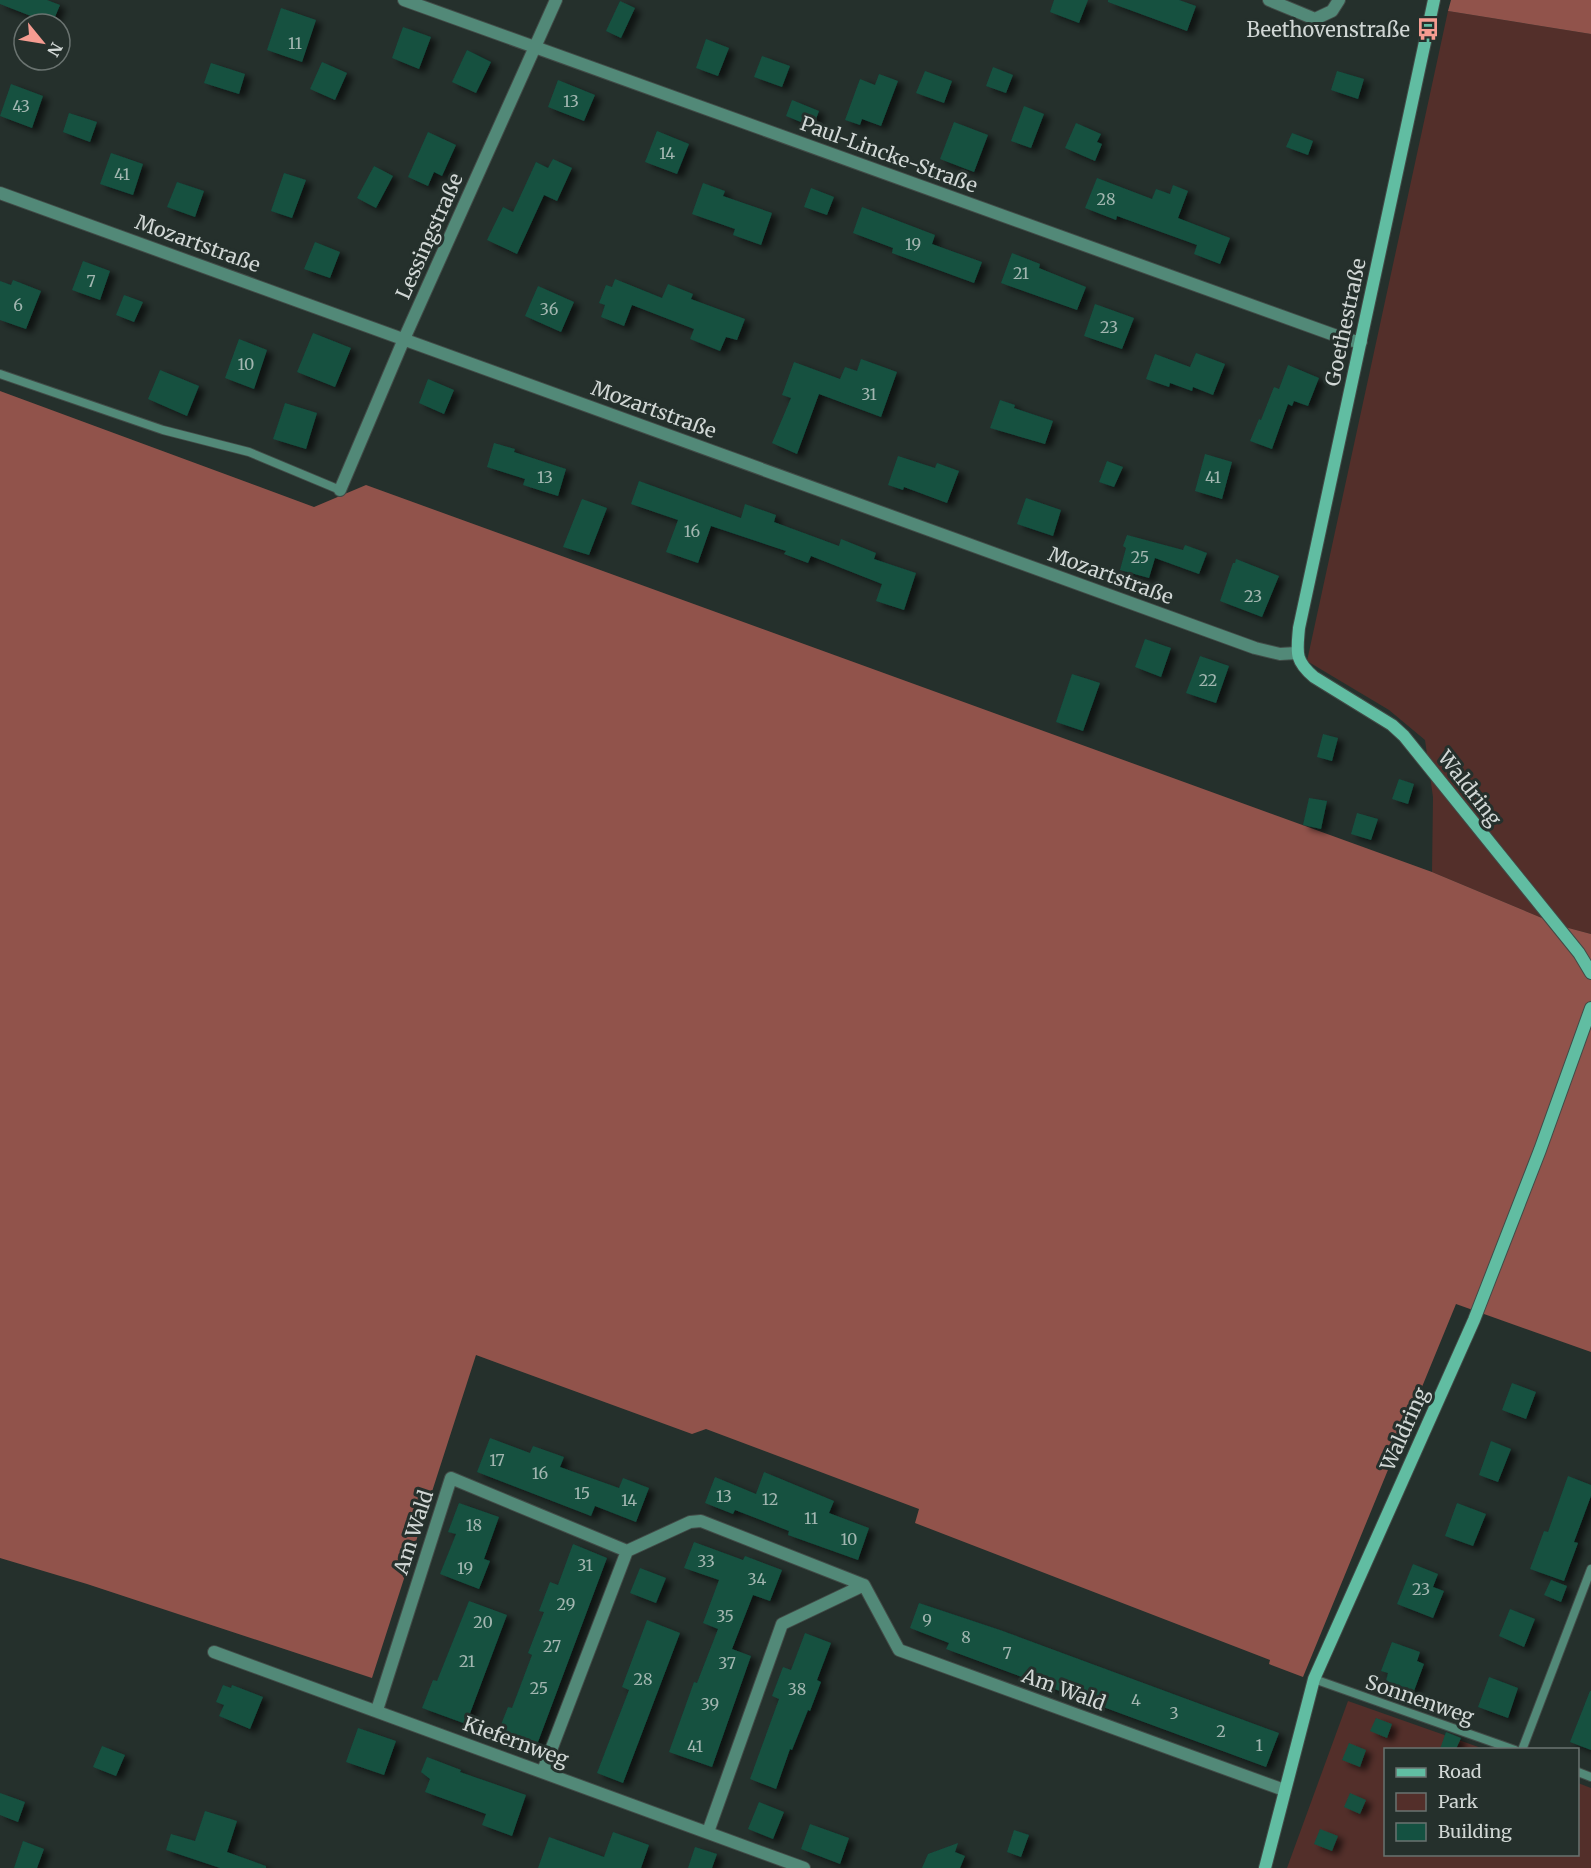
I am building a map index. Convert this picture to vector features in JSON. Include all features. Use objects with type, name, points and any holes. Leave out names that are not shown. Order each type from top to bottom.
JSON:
[{"type":"street","name":"Paul-Lincke-Straße","points":[[404,0],[1348,340],[1361,342]]},
{"type":"street","name":"Lessingstraße","points":[[340,490],[404,339],[556,0]]},
{"type":"street","points":[[1269,0],[1315,19],[1332,11],[1340,0]]},
{"type":"street","name":"Goethestraße","points":[[1297,652],[1299,628],[1434,0]]},
{"type":"street","name":"Mozartstraße","points":[[0,193],[1255,648],[1280,654],[1297,652]]},
{"type":"street","name":"Waldring","points":[[1297,652],[1302,667],[1314,677],[1392,725],[1404,736],[1579,953],[1591,973]]},
{"type":"street","name":"Waldring","points":[[1265,1868],[1314,1679],[1474,1320],[1591,1008]]},
{"type":"street","name":"Am Wald","points":[[377,1710],[451,1478],[627,1551]]},
{"type":"street","points":[[543,1771],[627,1551],[690,1522],[701,1521],[864,1586]]},
{"type":"street","points":[[708,1832],[782,1624],[864,1586]]},
{"type":"street","name":"Am Wald","points":[[864,1586],[899,1650],[1284,1790]]},
{"type":"street","name":"Kiefernweg","points":[[214,1652],[804,1868]]},
{"type":"lane","points":[[0,374],[163,430],[249,452],[340,490]]},
{"type":"lane","points":[[1522,1748],[1591,1569]]},
{"type":"lane","name":"Sonnenweg","points":[[1314,1679],[1512,1748]]},
{"type":"green space","points":[[1448,11],[1591,34],[1591,934],[1561,926],[1432,872],[1433,797],[1425,740],[1389,710],[1307,661]]},
{"type":"green space","points":[[1348,1701],[1481,1748],[1384,1748],[1384,1856],[1579,1856],[1579,1783],[1591,1788],[1591,1868],[1287,1868]]},
{"type":"shaded area","points":[[1451,0],[1591,0],[1591,34],[1448,11]]},
{"type":"shaded area","points":[[0,391],[314,507],[366,485],[1432,872],[1561,926],[1591,934],[1591,1352],[1456,1304],[1303,1677],[1269,1664],[1270,1660],[915,1523],[919,1509],[706,1429],[692,1434],[476,1355],[372,1678],[87,1584],[0,1558]]},
{"type":"building","points":[[0,0],[47,0],[60,5],[57,12],[21,12],[0,4]]},
{"type":"building","points":[[1054,0],[1088,0],[1079,23],[1050,12]]},
{"type":"building","points":[[1108,0],[1179,0],[1196,6],[1187,31],[1108,2]]},
{"type":"building","points":[[620,1],[635,8],[621,38],[606,31]]},
{"type":"building","points":[[281,8],[316,20],[302,62],[267,50]]},
{"type":"building","points":[[403,27],[431,37],[419,69],[392,58]]},
{"type":"building","points":[[706,39],[729,48],[718,76],[696,68]]},
{"type":"building","points":[[467,50],[491,62],[476,93],[452,82]]},
{"type":"building","points":[[762,56],[790,66],[782,87],[754,77]]},
{"type":"building","points":[[322,62],[347,73],[335,100],[310,89]]},
{"type":"building","points":[[211,63],[245,74],[239,94],[204,83]]},
{"type":"building","points":[[993,67],[1013,75],[1006,93],[986,86]]},
{"type":"building","points":[[925,71],[952,81],[944,103],[916,93]]},
{"type":"building","points":[[1337,71],[1364,79],[1358,99],[1331,90]]},
{"type":"building","points":[[879,74],[898,81],[881,126],[862,119],[860,125],[845,120],[860,79],[875,85]]},
{"type":"building","points":[[558,80],[595,95],[584,121],[548,107]]},
{"type":"building","points":[[11,84],[43,96],[32,128],[0,116]]},
{"type":"building","points":[[792,100],[819,111],[813,127],[786,116]]},
{"type":"building","points":[[1024,106],[1044,114],[1031,148],[1011,141]]},
{"type":"building","points":[[69,113],[97,122],[90,142],[63,132]]},
{"type":"building","points":[[954,122],[988,135],[974,172],[940,159]]},
{"type":"building","points":[[1076,123],[1101,134],[1097,142],[1102,144],[1095,161],[1065,148]]},
{"type":"building","points":[[657,131],[689,144],[677,174],[645,162]]},
{"type":"building","points":[[428,132],[456,145],[442,176],[434,172],[428,186],[408,177]]},
{"type":"building","points":[[1292,133],[1313,141],[1308,155],[1286,147]]},
{"type":"building","points":[[111,153],[143,164],[133,195],[100,184]]},
{"type":"building","points":[[553,159],[572,168],[557,201],[544,195],[517,254],[487,240],[503,207],[513,212],[536,162],[548,168]]},
{"type":"building","points":[[374,166],[393,176],[376,208],[357,198]]},
{"type":"building","points":[[284,173],[306,180],[292,218],[271,211]]},
{"type":"building","points":[[1097,178],[1152,199],[1156,189],[1170,194],[1173,185],[1188,191],[1178,218],[1230,238],[1220,264],[1194,254],[1197,245],[1117,216],[1116,220],[1085,208]]},
{"type":"building","points":[[177,182],[204,191],[195,217],[167,207]]},
{"type":"building","points":[[703,183],[725,191],[723,196],[772,213],[761,245],[733,235],[735,229],[692,214]]},
{"type":"building","points":[[811,188],[834,197],[827,215],[804,207]]},
{"type":"building","points":[[862,207],[935,235],[932,244],[982,262],[974,283],[892,253],[893,248],[853,233]]},
{"type":"building","points":[[315,242],[340,252],[330,278],[304,269]]},
{"type":"building","points":[[1012,253],[1040,264],[1039,268],[1086,287],[1077,310],[1001,283]]},
{"type":"building","points":[[83,261],[110,271],[100,300],[72,290]]},
{"type":"building","points":[[615,279],[662,298],[668,284],[693,294],[691,299],[745,319],[737,340],[726,337],[720,351],[690,339],[694,329],[632,305],[624,326],[601,317],[605,305],[599,303],[606,285],[612,287]]},
{"type":"building","points":[[13,280],[41,291],[26,329],[0,320],[0,281],[11,285]]},
{"type":"building","points":[[538,286],[574,302],[561,332],[525,316]]},
{"type":"building","points":[[124,295],[143,302],[134,322],[116,315]]},
{"type":"building","points":[[1095,304],[1134,318],[1122,349],[1084,336]]},
{"type":"building","points":[[313,333],[351,348],[335,387],[297,372]]},
{"type":"building","points":[[239,339],[267,350],[254,389],[225,378]]},
{"type":"building","points":[[1196,353],[1225,364],[1213,395],[1193,387],[1192,391],[1170,383],[1169,387],[1146,379],[1155,354],[1190,367]]},
{"type":"building","points":[[861,359],[897,372],[881,417],[819,394],[797,454],[772,443],[791,398],[782,395],[794,362],[840,379],[845,367],[857,371]]},
{"type":"building","points":[[1288,365],[1319,378],[1308,406],[1294,401],[1292,406],[1288,404],[1272,449],[1250,441],[1274,387],[1279,389]]},
{"type":"building","points":[[160,370],[199,386],[187,416],[148,399]]},
{"type":"building","points":[[428,379],[454,390],[444,414],[419,403]]},
{"type":"building","points":[[1000,400],[1015,405],[1014,408],[1053,421],[1045,444],[990,428]]},
{"type":"building","points":[[285,403],[317,413],[306,449],[273,439]]},
{"type":"building","points":[[494,443],[566,469],[558,496],[523,485],[525,479],[487,467]]},
{"type":"building","points":[[1205,454],[1232,462],[1222,499],[1195,491]]},
{"type":"building","points":[[898,456],[935,468],[937,463],[959,471],[947,503],[904,487],[903,490],[888,485]]},
{"type":"building","points":[[1107,461],[1123,467],[1114,487],[1099,482]]},
{"type":"building","points":[[639,481],[741,518],[745,504],[776,515],[774,522],[839,546],[841,539],[876,553],[874,559],[916,573],[904,610],[876,601],[882,584],[811,556],[808,563],[784,554],[786,551],[711,526],[698,563],[666,552],[678,520],[631,504]]},
{"type":"building","points":[[1026,498],[1061,510],[1053,536],[1017,524]]},
{"type":"building","points":[[582,499],[607,508],[589,555],[563,547]]},
{"type":"building","points":[[1127,535],[1183,550],[1185,545],[1207,553],[1199,574],[1155,558],[1149,578],[1120,570]]},
{"type":"building","points":[[1236,559],[1279,576],[1262,617],[1220,601]]},
{"type":"building","points":[[1145,639],[1171,648],[1161,677],[1135,667]]},
{"type":"building","points":[[1200,656],[1229,666],[1216,703],[1186,693]]},
{"type":"building","points":[[1072,674],[1100,683],[1083,731],[1056,722]]},
{"type":"building","points":[[1323,734],[1338,738],[1332,761],[1317,757]]},
{"type":"building","points":[[1399,779],[1414,784],[1408,804],[1392,799]]},
{"type":"building","points":[[1309,798],[1327,801],[1321,829],[1303,825]]},
{"type":"building","points":[[1357,813],[1378,819],[1371,840],[1351,834]]},
{"type":"building","points":[[1512,1383],[1536,1392],[1526,1419],[1502,1410]]},
{"type":"building","points":[[490,1438],[530,1453],[533,1446],[564,1457],[560,1467],[619,1488],[623,1478],[649,1488],[636,1522],[595,1506],[591,1516],[477,1472]]},
{"type":"building","points":[[1491,1441],[1511,1449],[1498,1482],[1479,1475]]},
{"type":"building","points":[[764,1472],[834,1501],[829,1513],[869,1528],[858,1560],[788,1535],[789,1531],[735,1510],[733,1514],[705,1503],[715,1477],[756,1494]]},
{"type":"building","points":[[1568,1476],[1591,1485],[1591,1496],[1574,1542],[1578,1543],[1564,1581],[1530,1569],[1544,1531],[1548,1532]]},
{"type":"building","points":[[459,1503],[499,1517],[484,1559],[490,1561],[479,1589],[440,1574],[456,1534],[448,1532]]},
{"type":"building","points":[[1457,1503],[1486,1514],[1473,1546],[1445,1536]]},
{"type":"building","points":[[694,1542],[743,1560],[745,1556],[782,1570],[770,1601],[753,1595],[732,1649],[751,1656],[712,1767],[669,1752],[694,1682],[697,1683],[718,1629],[703,1623],[719,1580],[684,1568]]},
{"type":"building","points":[[573,1544],[607,1558],[535,1750],[497,1735],[508,1707],[512,1708],[532,1655],[528,1653],[544,1612],[539,1611],[550,1582],[558,1585]]},
{"type":"building","points":[[1413,1564],[1438,1574],[1433,1587],[1444,1591],[1433,1618],[1397,1604]]},
{"type":"building","points":[[640,1568],[666,1578],[656,1603],[630,1593]]},
{"type":"building","points":[[1551,1580],[1567,1586],[1561,1602],[1544,1595]]},
{"type":"building","points":[[469,1601],[507,1615],[466,1724],[422,1708],[433,1680],[437,1681]]},
{"type":"building","points":[[919,1603],[1000,1630],[1279,1733],[1266,1767],[946,1649],[949,1643],[910,1628]]},
{"type":"building","points":[[1510,1609],[1535,1619],[1524,1647],[1499,1636]]},
{"type":"building","points":[[647,1620],[680,1633],[623,1783],[597,1773],[629,1690],[622,1687]]},
{"type":"building","points":[[805,1633],[831,1643],[817,1680],[821,1682],[792,1750],[790,1749],[776,1789],[750,1779],[779,1699],[772,1696],[783,1667],[791,1670]]},
{"type":"building","points":[[1392,1642],[1420,1652],[1417,1661],[1424,1664],[1414,1691],[1386,1681],[1388,1673],[1381,1671]]},
{"type":"building","points":[[1489,1677],[1518,1688],[1508,1718],[1478,1707]]},
{"type":"building","points":[[223,1685],[231,1688],[232,1685],[263,1697],[250,1729],[219,1716],[224,1705],[216,1702]]},
{"type":"building","points":[[1591,1691],[1591,1750],[1570,1742]]},
{"type":"building","points":[[1376,1718],[1392,1724],[1387,1738],[1370,1731]]},
{"type":"building","points":[[358,1728],[396,1741],[384,1775],[346,1762]]},
{"type":"building","points":[[1446,1732],[1461,1738],[1456,1748],[1440,1748]]},
{"type":"building","points":[[1349,1743],[1366,1750],[1360,1767],[1342,1760]]},
{"type":"building","points":[[102,1746],[125,1755],[116,1776],[93,1767]]},
{"type":"building","points":[[427,1757],[461,1770],[460,1772],[526,1795],[512,1836],[482,1825],[486,1814],[425,1792],[430,1779],[421,1772]]},
{"type":"building","points":[[0,1793],[25,1802],[18,1822],[0,1815]]},
{"type":"building","points":[[1350,1793],[1366,1800],[1360,1814],[1344,1807]]},
{"type":"building","points":[[759,1802],[784,1812],[773,1839],[748,1829]]},
{"type":"building","points":[[205,1811],[237,1821],[227,1852],[266,1866],[266,1868],[220,1868],[166,1850],[171,1834],[195,1841]]},
{"type":"building","points":[[810,1824],[849,1838],[840,1864],[801,1849]]},
{"type":"building","points":[[1320,1829],[1338,1836],[1332,1851],[1314,1844]]},
{"type":"building","points":[[1014,1830],[1029,1835],[1021,1857],[1007,1852]]},
{"type":"building","points":[[613,1832],[649,1845],[641,1868],[538,1868],[549,1837],[604,1857]]},
{"type":"building","points":[[23,1841],[44,1849],[37,1868],[14,1868]]},
{"type":"building","points":[[958,1843],[955,1852],[965,1856],[960,1868],[922,1868],[928,1854]]},
{"type":"building","points":[[695,1847],[717,1854],[712,1868],[688,1868]]},
{"type":"place","name":"Beethovenstraße","points":[[1428,29]]}]
